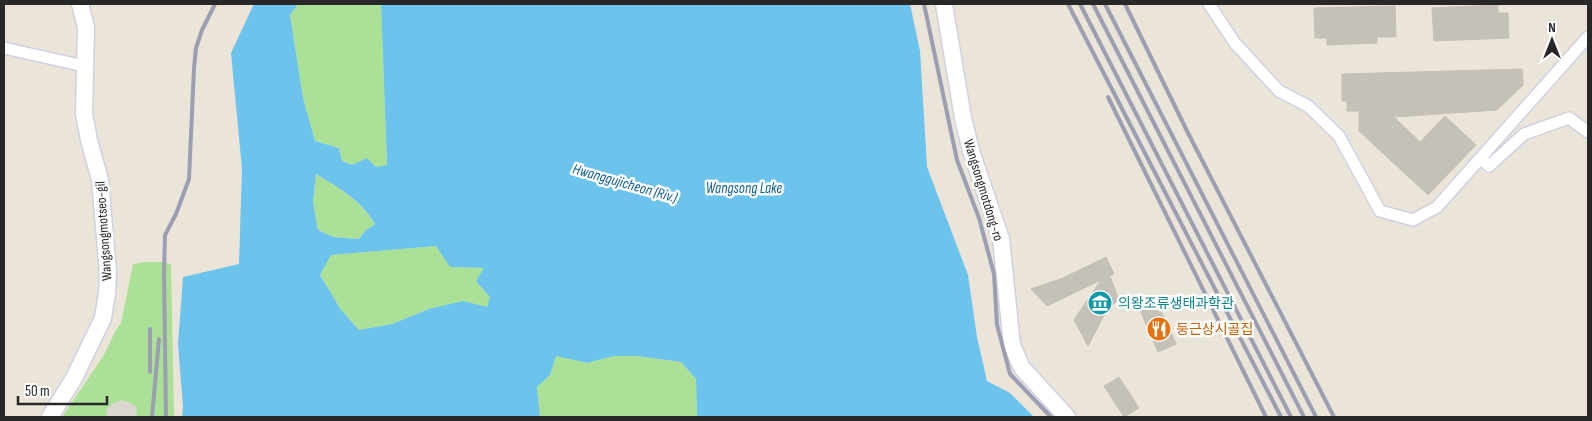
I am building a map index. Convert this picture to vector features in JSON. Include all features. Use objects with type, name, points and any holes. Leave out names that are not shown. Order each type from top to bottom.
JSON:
[{"type":"street","name":"Wangsongmotseo-gil","points":[[50,417],[74,378],[104,318],[107,293],[108,272],[100,180],[84,114],[86,27],[80,4]]},
{"type":"street","name":"Wangsongmotdong-ro","points":[[944,4],[961,108],[971,151],[1001,239],[1012,345],[1022,368],[1068,417]]},
{"type":"street","points":[[1209,4],[1234,42],[1280,91],[1308,106],[1339,136],[1380,211],[1413,220],[1437,207],[1485,162],[1588,37]]},
{"type":"street","points":[[4,48],[84,66]]},
{"type":"street","points":[[1485,162],[1524,134],[1569,118],[1588,132]]},
{"type":"green space","points":[[298,4],[381,4],[387,166],[376,167],[367,158],[352,165],[342,161],[339,148],[315,141],[303,98],[290,15]]},
{"type":"green space","points":[[316,174],[356,201],[375,224],[365,231],[359,239],[333,237],[318,230],[313,204]]},
{"type":"green space","points":[[436,246],[451,267],[485,268],[476,281],[490,297],[487,307],[429,309],[392,324],[359,330],[341,310],[320,275],[331,255]]},
{"type":"green space","points":[[145,262],[171,264],[174,417],[62,417],[104,355],[121,323],[133,264]]},
{"type":"green space","points":[[556,356],[587,363],[614,356],[637,356],[681,362],[696,379],[697,417],[540,417],[537,387],[550,375]]},
{"type":"shaded area","points":[[121,400],[131,403],[136,407],[137,417],[106,417],[107,409],[112,404]]},
{"type":"water","name":"Wangsong Lake","points":[[254,4],[298,4],[290,15],[303,98],[315,141],[339,148],[342,161],[352,165],[367,158],[376,167],[387,165],[381,4],[910,4],[920,51],[927,167],[968,275],[977,337],[987,381],[1010,393],[1034,417],[697,417],[696,379],[681,362],[637,356],[614,356],[587,363],[556,356],[550,375],[537,387],[540,417],[182,417],[183,407],[178,344],[183,277],[239,264],[242,169],[231,53]],"holes":[[[316,174],[356,201],[375,224],[365,231],[359,239],[333,237],[318,230],[313,203]],[[436,246],[450,267],[484,268],[476,281],[490,297],[487,307],[463,301],[429,309],[392,324],[359,330],[341,310],[320,275],[331,255]]]},
{"type":"building","points":[[1498,5],[1498,13],[1508,13],[1509,38],[1434,41],[1432,8]]},
{"type":"building","points":[[1395,6],[1396,37],[1377,37],[1377,43],[1327,45],[1327,38],[1315,38],[1314,8]]},
{"type":"building","points":[[1522,69],[1523,85],[1497,110],[1394,117],[1420,142],[1445,116],[1476,145],[1428,195],[1359,131],[1359,111],[1347,111],[1347,101],[1342,101],[1342,74]]},
{"type":"building","name":"의왕조류생태과학관","points":[[1106,257],[1114,274],[1110,276],[1119,300],[1108,308],[1088,346],[1074,320],[1101,280],[1047,306],[1031,289],[1063,278]]},
{"type":"building","points":[[1156,300],[1176,344],[1158,352],[1139,308]]},
{"type":"building","points":[[1119,377],[1139,408],[1124,417],[1104,386]]},
{"type":"railway","points":[[166,417],[165,235],[176,214],[189,179],[196,48],[202,30],[215,4]]},
{"type":"railway","points":[[924,4],[957,160],[979,218],[994,274],[997,325],[1010,374],[1051,417]]},
{"type":"railway","points":[[1068,4],[1281,417]]},
{"type":"railway","points":[[1080,4],[1291,417]]},
{"type":"railway","points":[[1093,4],[1304,417]]},
{"type":"railway","points":[[1105,4],[1316,417]]},
{"type":"railway","points":[[1125,4],[1187,131],[1334,417]]},
{"type":"railway","points":[[1108,97],[1266,417]]},
{"type":"railway","points":[[150,329],[150,372]]},
{"type":"railway","points":[[152,417],[159,339]]},
{"type":"place","name":"의왕조류생태과학관","points":[[1100,303]]},
{"type":"place","name":"둥근상시골집","points":[[1159,329]]},
{"type":"water label","name":"Hwanggujicheon (Riv.)","points":[[625,183]]}]
